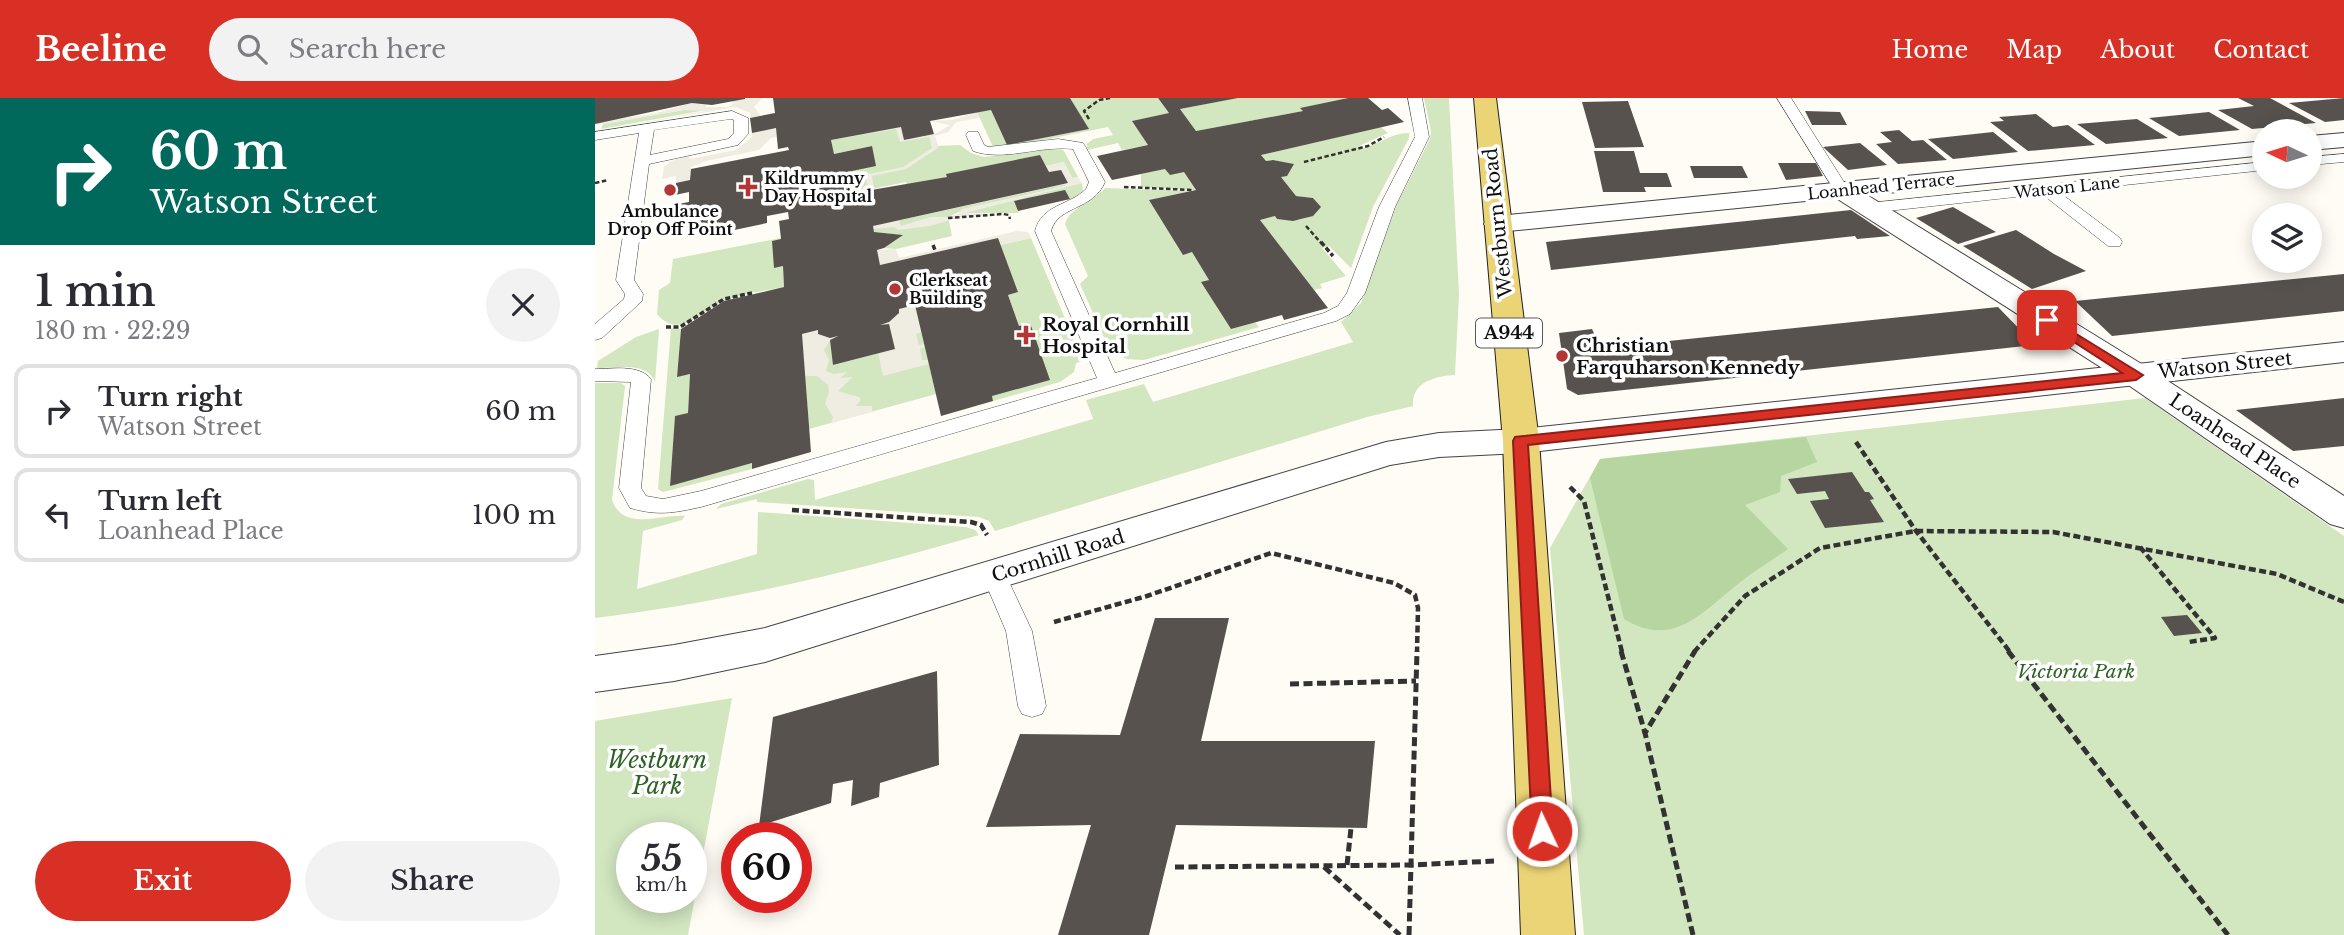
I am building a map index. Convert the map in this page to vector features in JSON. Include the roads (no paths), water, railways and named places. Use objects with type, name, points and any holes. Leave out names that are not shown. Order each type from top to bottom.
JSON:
[{"type":"main road","name":"Westburn Road","points":[[1485,98],[1521,441],[1548,935]]},
{"type":"street","points":[[2322,142],[2344,140]]},
{"type":"street","name":"Loanhead Terrace","points":[[1498,224],[2252,149]]},
{"type":"street","name":"Loanhead Place","points":[[1841,190],[2136,375],[2344,514]]},
{"type":"street","name":"Watson Street","points":[[1521,441],[2344,352]]},
{"type":"street","name":"Cornhill Road","points":[[595,674],[674,663],[765,645],[1386,454],[1439,445],[1521,441]]},
{"type":"lane","points":[[595,375],[631,375],[641,379],[630,488],[638,502],[656,507],[701,499],[1330,317],[1344,310],[1356,293],[1387,207],[1422,137],[1415,98]]},
{"type":"lane","points":[[1784,98],[1841,190]]},
{"type":"lane","points":[[595,136],[733,115],[741,118],[741,134],[733,142],[642,161]]},
{"type":"lane","points":[[595,334],[633,301],[634,294],[625,279],[647,127]]},
{"type":"lane","points":[[973,135],[978,148],[987,152],[1052,143],[1074,144],[1084,158],[1097,186],[1086,198],[1051,215],[1042,227],[1108,380]]},
{"type":"lane","points":[[2322,160],[2344,158]]},
{"type":"lane","name":"Watson Lane","points":[[1870,208],[2252,167]]},
{"type":"lane","points":[[2045,189],[2115,242]]},
{"type":"lane","points":[[994,575],[1019,631],[1032,706]]},
{"type":"place","name":"Kildrummy Day Hospital","points":[[748,187]]},
{"type":"place","name":"Ambulance Drop Off Point","points":[[670,190]]},
{"type":"place","name":"Clerkseat Building","points":[[895,289]]},
{"type":"place","name":"Royal Cornhill Hospital","points":[[1026,335]]},
{"type":"place","name":"Christian Farquharson Kennedy","points":[[1562,356]]},
{"type":"park label","name":"Victoria Park","points":[[2076,671]]},
{"type":"park label","name":"Westburn Park","points":[[657,773]]}]
